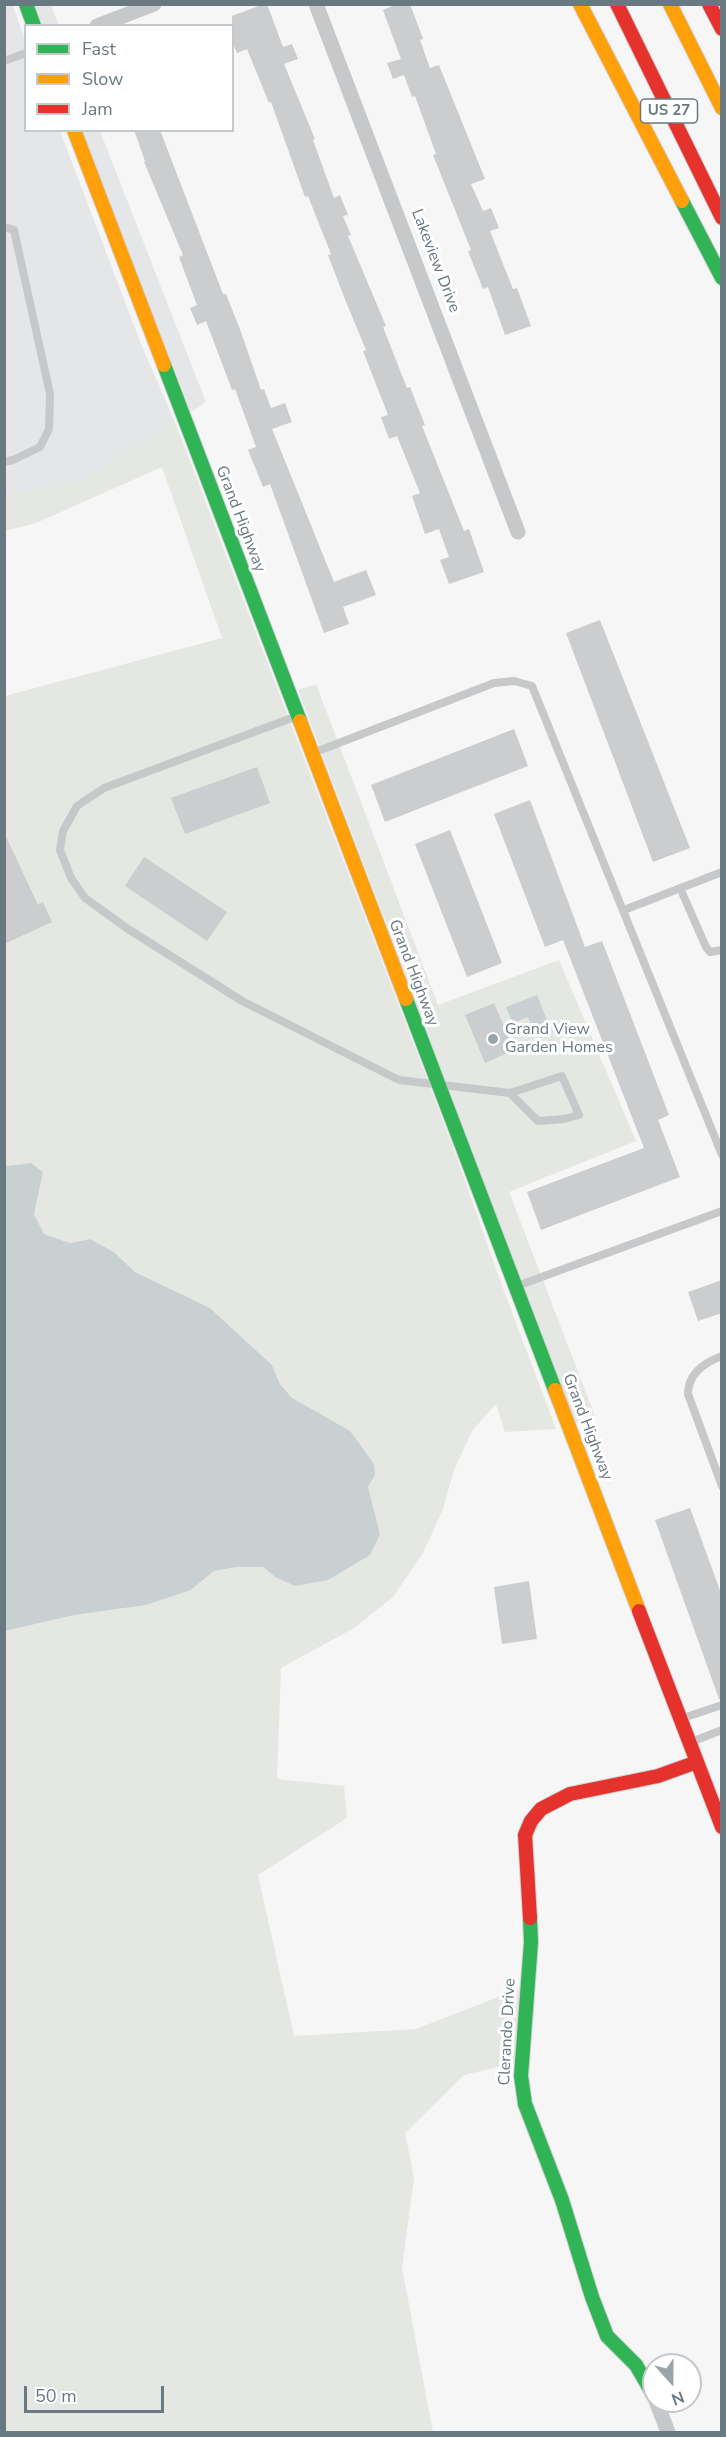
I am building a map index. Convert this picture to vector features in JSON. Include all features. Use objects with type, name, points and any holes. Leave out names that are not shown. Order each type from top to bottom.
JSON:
[{"type":"main road","points":[[26,4],[33,24]]},
{"type":"main road","points":[[580,4],[722,278]]},
{"type":"main road","name":"US 27","points":[[618,4],[722,218]]},
{"type":"main road","name":"US 27","points":[[670,4],[722,108]]},
{"type":"main road","points":[[709,4],[722,29]]},
{"type":"main road","points":[[717,4],[722,16]]},
{"type":"main road","name":"Grand Highway","points":[[75,132],[722,1827]]},
{"type":"main road","name":"Clerando Drive","points":[[642,2375],[636,2365],[607,2336],[592,2297],[562,2200],[525,2104],[521,2076],[531,1942],[525,1835],[533,1817],[572,1793],[593,1786],[635,1781],[675,1771],[697,1762]]},
{"type":"street","points":[[103,24],[154,4]]},
{"type":"street","name":"Lakeview Drive","points":[[316,4],[518,532]]},
{"type":"street","points":[[661,2413],[668,2433]]},
{"type":"lane","points":[[4,61],[24,53]]},
{"type":"lane","points":[[4,227],[14,230],[50,394],[49,429],[40,447],[4,462]]},
{"type":"lane","points":[[312,754],[494,683],[514,681],[532,686],[722,1155]]},
{"type":"lane","points":[[298,716],[104,788],[77,806],[63,831],[60,850],[71,878],[85,898],[242,1001],[399,1080],[510,1093],[562,1076],[579,1115],[538,1121],[510,1093]]},
{"type":"lane","points":[[624,910],[722,872]]},
{"type":"lane","points":[[680,888],[706,947],[710,952],[722,950]]},
{"type":"lane","points":[[516,1287],[722,1211]]},
{"type":"lane","points":[[722,1356],[696,1370],[688,1384],[688,1394],[722,1486]]},
{"type":"lane","points":[[680,1719],[722,1705]]},
{"type":"lane","points":[[689,1742],[722,1730]]},
{"type":"shaded area","points":[[12,4],[24,37],[24,132],[60,132],[141,344],[175,422],[83,481],[5,496],[4,5]]},
{"type":"shaded area","points":[[32,5],[51,5],[59,24],[40,24]]},
{"type":"shaded area","points":[[80,132],[100,132],[206,402],[191,412]]},
{"type":"shaded area","points":[[175,422],[452,1144],[556,1429],[505,1432],[496,1404],[472,1431],[454,1470],[443,1509],[424,1551],[393,1597],[354,1628],[281,1668],[277,1779],[344,1786],[347,1818],[258,1875],[294,2036],[416,2029],[519,1989],[531,2059],[464,2075],[405,2133],[414,2178],[402,2268],[433,2432],[5,2432],[5,1631],[75,1615],[146,1605],[191,1590],[214,1571],[237,1567],[263,1567],[275,1577],[372,1508],[368,1487],[375,1475],[292,1398],[280,1384],[272,1365],[210,1308],[135,1272],[114,1252],[90,1239],[70,1243],[44,1234],[34,1214],[38,1196],[31,1163],[5,1166],[5,696],[222,638],[162,467],[36,523],[5,531],[5,496],[83,481]]},
{"type":"shaded area","points":[[316,684],[438,1005],[559,960],[636,1141],[509,1192],[595,1416],[575,1424],[298,690]]},
{"type":"shaded area","points":[[537,995],[550,1028],[534,1034],[528,1017],[513,1023],[506,1007]]},
{"type":"shaded area","points":[[31,1163],[43,1172],[34,1214],[44,1234],[70,1243],[90,1239],[114,1252],[135,1272],[210,1308],[272,1365],[280,1384],[292,1398],[350,1431],[374,1464],[375,1475],[368,1487],[380,1534],[370,1555],[328,1580],[295,1586],[275,1577],[263,1567],[237,1567],[214,1571],[191,1590],[146,1605],[75,1615],[5,1631],[5,1166]]},
{"type":"building","points":[[267,4],[283,47],[292,44],[298,59],[284,64],[315,139],[313,140],[334,198],[340,195],[348,215],[343,216],[351,235],[348,236],[386,326],[383,327],[407,388],[410,387],[425,425],[422,426],[464,531],[469,529],[484,572],[449,584],[440,560],[449,557],[439,529],[425,534],[412,496],[420,493],[397,436],[389,439],[381,417],[388,415],[363,351],[366,350],[328,255],[331,254],[308,196],[305,197],[271,102],[269,103],[247,49],[237,53],[234,46],[232,16]]},
{"type":"building","points":[[397,4],[410,4],[423,39],[420,40],[430,68],[439,65],[485,179],[471,184],[483,211],[491,208],[499,228],[490,231],[513,289],[517,288],[531,326],[505,335],[488,287],[483,289],[468,251],[471,250],[433,155],[436,154],[415,96],[412,97],[404,75],[393,79],[387,63],[401,59],[383,10]]},
{"type":"building","points":[[135,132],[161,132],[223,294],[226,294],[241,332],[261,390],[264,389],[271,408],[285,403],[292,422],[272,429],[334,582],[366,570],[376,595],[343,607],[349,624],[324,633],[270,484],[263,487],[248,450],[256,447],[235,389],[232,390],[206,321],[197,325],[190,308],[197,305],[179,257],[183,255]]},
{"type":"building","points":[[600,620],[690,848],[653,862],[566,633]]},
{"type":"building","points":[[514,729],[528,766],[385,822],[371,785]]},
{"type":"building","points":[[257,767],[270,803],[185,834],[171,798]]},
{"type":"building","points":[[530,800],[585,947],[602,941],[669,1115],[658,1120],[680,1177],[541,1230],[527,1192],[644,1148],[563,940],[545,947],[494,814]]},
{"type":"building","points":[[450,830],[502,963],[467,977],[415,844]]},
{"type":"building","points":[[4,832],[38,905],[43,902],[52,922],[4,944]]},
{"type":"building","points":[[144,857],[227,912],[207,941],[125,886]]},
{"type":"building","points":[[494,1003],[514,1050],[485,1063],[465,1015]]},
{"type":"building","points":[[722,1280],[722,1313],[698,1321],[688,1292]]},
{"type":"building","points":[[690,1508],[722,1596],[722,1699],[719,1699],[655,1520]]},
{"type":"building","points":[[529,1581],[537,1639],[502,1644],[494,1587]]},
{"type":"traffic: fast","points":[[26,4],[33,24]]},
{"type":"traffic: fast","points":[[682,201],[722,278]]},
{"type":"traffic: fast","points":[[164,365],[300,721]]},
{"type":"traffic: fast","points":[[406,999],[555,1390]]},
{"type":"traffic: fast","points":[[530,1918],[531,1942],[521,2076],[525,2104],[562,2200],[592,2297],[607,2336],[636,2365],[642,2375]]},
{"type":"traffic: slow","points":[[580,4],[682,201]]},
{"type":"traffic: slow","points":[[670,4],[722,108]]},
{"type":"traffic: slow","points":[[75,132],[164,365]]},
{"type":"traffic: slow","points":[[300,721],[406,999]]},
{"type":"traffic: slow","points":[[555,1390],[639,1611]]},
{"type":"traffic: jam","points":[[617,4],[722,218]]},
{"type":"traffic: jam","points":[[709,4],[722,29]]},
{"type":"traffic: jam","points":[[639,1611],[722,1827]]},
{"type":"traffic: jam","points":[[530,1918],[525,1835],[531,1821],[541,1809],[570,1794],[658,1776],[697,1762]]},
{"type":"place","name":"Grand View Garden Homes","points":[[493,1039]]}]
